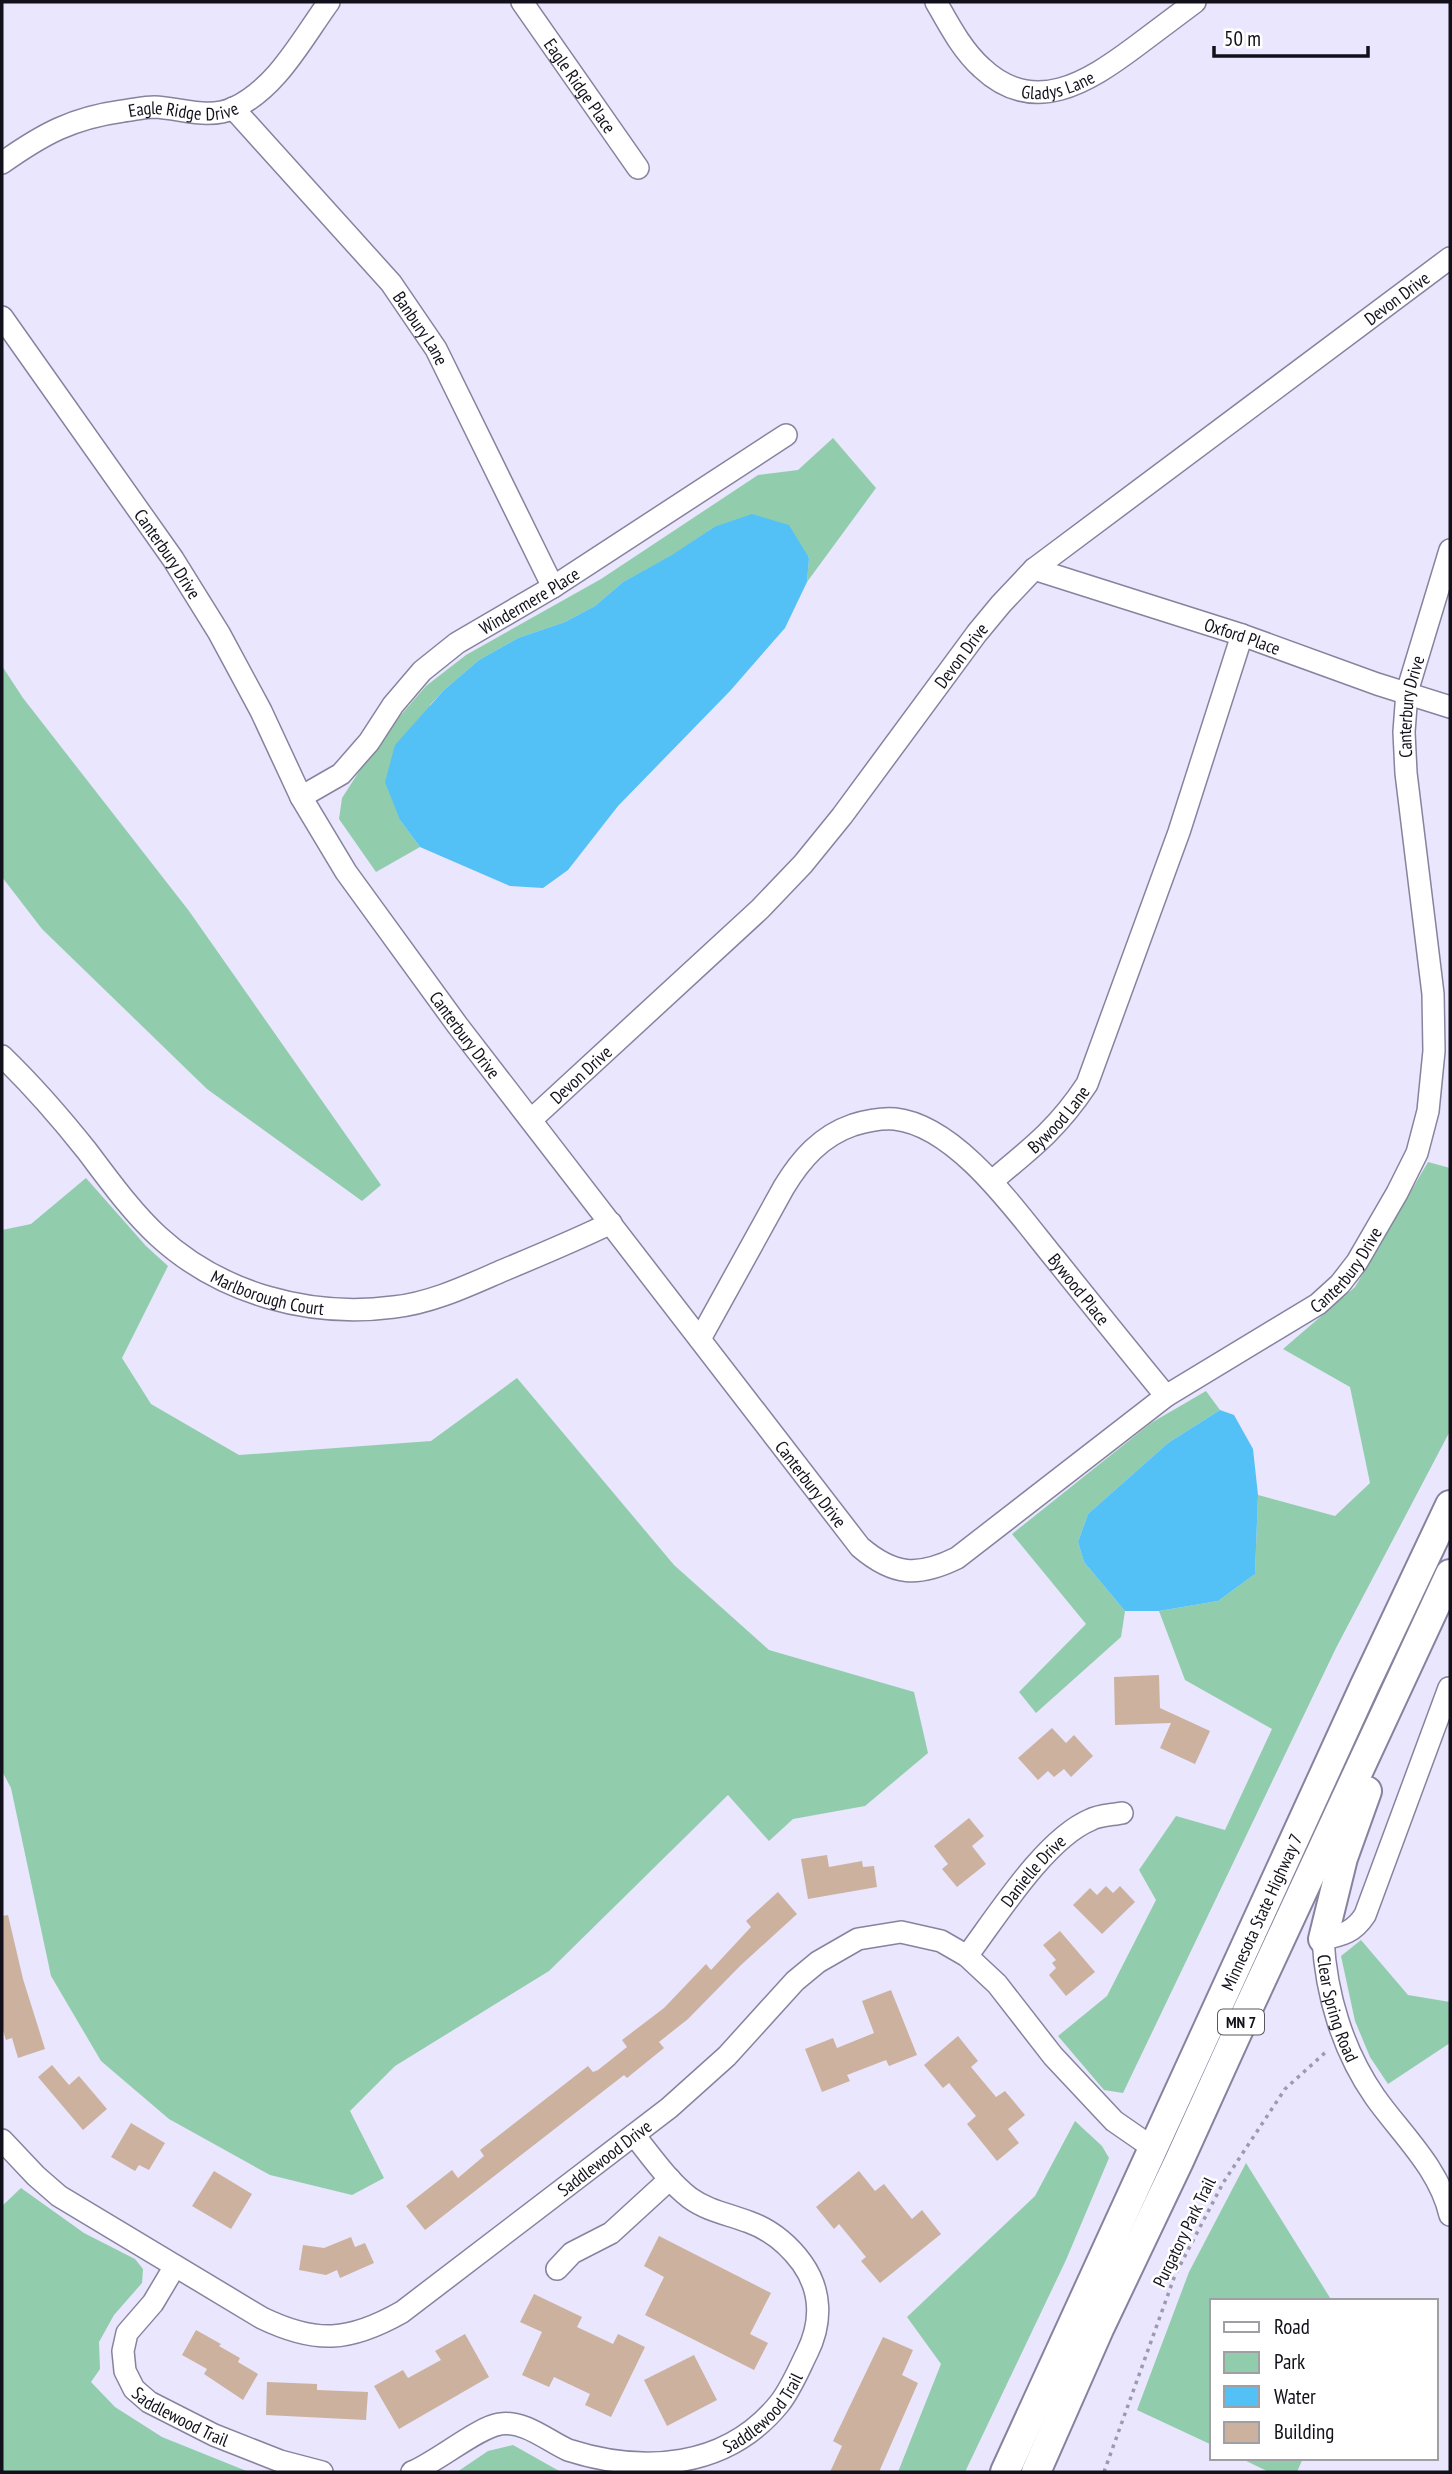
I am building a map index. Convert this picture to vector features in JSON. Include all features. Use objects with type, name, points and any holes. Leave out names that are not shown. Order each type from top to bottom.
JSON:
[{"type":"main road","name":"Minnesota State Highway 7","points":[[1005,2472],[1450,1505]]},
{"type":"main road","name":"Minnesota State Highway 7","points":[[1036,2472],[1450,1574]]},
{"type":"main road","points":[[1323,1939],[1343,1858],[1392,1725],[1392,1700]]},
{"type":"street","name":"Eagle Ridge Drive","points":[[2,163],[57,128],[87,117],[153,107],[214,114],[233,108],[259,93],[277,74],[329,2]]},
{"type":"street","name":"Eagle Ridge Place","points":[[522,2],[638,168]]},
{"type":"street","name":"Gladys Lane","points":[[936,2],[970,56],[983,69],[1008,85],[1043,92],[1061,90],[1102,72],[1195,2]]},
{"type":"street","name":"Banbury Lane","points":[[233,108],[391,283],[436,349],[553,587]]},
{"type":"street","name":"Devon Drive","points":[[531,1119],[760,909],[803,864],[842,816],[977,633],[1034,569],[1450,258]]},
{"type":"street","name":"Canterbury Drive","points":[[2,317],[173,559],[261,711],[301,797],[353,882],[458,1026],[860,1546],[876,1560],[895,1570],[916,1572],[937,1568],[957,1558],[1166,1396],[1318,1304],[1340,1284],[1357,1262],[1417,1153],[1427,1111],[1434,1051],[1433,994],[1406,773],[1404,732],[1407,692],[1450,550]]},
{"type":"street","name":"Windermere Place","points":[[301,797],[341,774],[369,742],[393,705],[422,671],[457,643],[553,587],[786,435]]},
{"type":"street","name":"Oxford Place","points":[[1034,569],[1242,635],[1377,684],[1450,707]]},
{"type":"street","name":"Bywood Lane","points":[[992,1181],[1045,1138],[1068,1112],[1087,1084],[1178,832],[1242,635]]},
{"type":"street","name":"Marlborough Court","points":[[2,1056],[40,1093],[124,1200],[159,1237],[200,1267],[245,1291],[294,1304],[344,1311],[396,1307],[453,1292],[611,1223]]},
{"type":"street","points":[[700,1339],[795,1169],[815,1146],[838,1130],[866,1121],[895,1119],[925,1129],[948,1142],[992,1181]]},
{"type":"street","name":"Bywood Place","points":[[992,1181],[1166,1396]]},
{"type":"street","name":"Clear Spring Road","points":[[1450,1688],[1365,1915],[1358,1926],[1348,1934],[1323,1939],[1325,1965],[1343,2037],[1374,2096],[1422,2156],[1436,2180],[1450,2215]]},
{"type":"street","name":"Danielle Drive","points":[[967,1955],[1031,1872],[1071,1831],[1091,1819],[1122,1813]]},
{"type":"street","name":"Saddlewood Drive","points":[[2,2140],[59,2196],[261,2318],[289,2330],[317,2336],[357,2332],[376,2327],[402,2312],[669,2108],[727,2056],[795,1981],[818,1962],[858,1939],[901,1932],[941,1941],[967,1955],[997,1984],[1053,2056],[1114,2121],[1153,2148]]},
{"type":"street","name":"Saddlewood Trail","points":[[412,2472],[500,2424],[520,2426],[569,2450],[606,2464],[645,2468],[683,2465],[720,2452],[752,2430],[780,2403],[810,2347],[817,2326],[819,2304],[814,2283],[788,2246],[769,2231],[713,2211],[690,2198],[670,2179],[634,2135]]},
{"type":"street","points":[[557,2270],[572,2253],[611,2233],[670,2179]]},
{"type":"street","name":"Saddlewood Trail","points":[[175,2266],[153,2303],[127,2333],[123,2351],[125,2371],[134,2389],[149,2402],[214,2435],[280,2461],[322,2472]]},
{"type":"path","name":"Purgatory Park Trail","points":[[1104,2472],[1175,2275],[1223,2183],[1285,2089],[1343,2037]]},
{"type":"green space","points":[[833,438],[876,488],[807,582],[809,557],[714,527],[673,555],[623,582],[595,606],[565,622],[518,638],[479,660],[430,705],[400,820],[420,847],[376,872],[339,819],[342,798],[380,739],[426,686],[466,655],[601,579],[758,475],[798,470]]},
{"type":"green space","points":[[2,666],[23,698],[189,911],[381,1185],[362,1201],[207,1089],[42,929],[2,877]]},
{"type":"green space","points":[[1428,1162],[1450,1168],[1450,1431],[1336,1648],[1123,2093],[1104,2090],[1058,2036],[1107,1996],[1156,1900],[1139,1870],[1176,1816],[1225,1830],[1272,1729],[1185,1680],[1159,1611],[1218,1601],[1255,1574],[1258,1495],[1335,1516],[1370,1483],[1350,1387],[1283,1349],[1355,1287]]},
{"type":"green space","points":[[86,1178],[146,1246],[168,1266],[122,1358],[151,1404],[239,1455],[431,1441],[517,1378],[674,1565],[769,1650],[914,1692],[928,1753],[865,1806],[793,1819],[769,1841],[728,1795],[549,1971],[395,2066],[350,2111],[384,2178],[352,2195],[270,2175],[169,2119],[101,2061],[51,1976],[11,1788],[2,1771],[2,1230],[31,1224]]},
{"type":"green space","points":[[1206,1391],[1220,1410],[1168,1443],[1088,1514],[1078,1542],[1084,1562],[1125,1611],[1121,1637],[1036,1713],[1019,1692],[1086,1624],[1012,1534],[1151,1423]]},
{"type":"green space","points":[[1361,1940],[1408,1995],[1450,2002],[1450,2043],[1388,2084],[1370,2057],[1355,2021],[1341,1956]]},
{"type":"green space","points":[[1075,2121],[1102,2146],[1109,2158],[1066,2260],[965,2472],[898,2472],[941,2364],[907,2317],[1035,2196]]},
{"type":"green space","points":[[1246,2163],[1331,2299],[1210,2299],[1210,2444],[1137,2410],[1189,2272]]},
{"type":"green space","points":[[21,2188],[84,2233],[135,2259],[143,2269],[142,2283],[114,2315],[99,2342],[100,2369],[91,2382],[115,2407],[162,2437],[249,2472],[2,2472],[2,2206]]},
{"type":"green space","points":[[513,2445],[561,2472],[457,2472],[488,2451]]},
{"type":"green space","points":[[1244,2460],[1302,2460],[1297,2472],[1269,2472]]},
{"type":"water","points":[[752,514],[789,525],[809,558],[807,582],[785,628],[730,691],[618,806],[568,870],[543,888],[510,886],[420,847],[400,820],[385,782],[395,745],[444,690],[479,660],[518,638],[565,622],[595,606],[623,582],[672,555],[714,527]]},
{"type":"water","points":[[1220,1410],[1234,1415],[1253,1449],[1258,1495],[1255,1574],[1218,1601],[1159,1611],[1125,1611],[1084,1562],[1078,1542],[1088,1514],[1168,1443]]},
{"type":"building","points":[[1159,1675],[1160,1708],[1210,1731],[1195,1764],[1160,1748],[1171,1723],[1115,1725],[1114,1677]]},
{"type":"building","points":[[1052,1728],[1066,1743],[1074,1735],[1093,1756],[1071,1777],[1064,1769],[1054,1777],[1048,1771],[1038,1780],[1018,1758]]},
{"type":"building","points":[[969,1818],[984,1836],[972,1846],[986,1864],[957,1887],[942,1869],[948,1864],[934,1846]]},
{"type":"building","points":[[827,1855],[829,1867],[862,1861],[863,1867],[874,1866],[877,1887],[808,1899],[801,1859]]},
{"type":"building","points":[[1106,1886],[1113,1893],[1120,1886],[1135,1902],[1102,1934],[1073,1905],[1090,1888],[1097,1895]]},
{"type":"building","points":[[778,1892],[797,1914],[688,2019],[659,2042],[664,2048],[627,2078],[624,2075],[425,2230],[406,2206],[452,2170],[458,2178],[484,2156],[480,2150],[588,2066],[593,2072],[598,2070],[627,2047],[622,2040],[664,2008],[706,1964],[711,1970],[751,1927],[746,1921]]},
{"type":"building","points":[[8,1915],[23,1979],[45,2049],[18,2058],[12,2038],[6,2040],[2,2027],[2,1916]]},
{"type":"building","points":[[1060,1931],[1095,1972],[1066,1996],[1049,1975],[1056,1968],[1052,1963],[1056,1960],[1043,1945]]},
{"type":"building","points":[[891,1990],[917,2055],[889,2066],[886,2060],[847,2075],[850,2081],[822,2092],[805,2049],[833,2038],[837,2048],[874,2033],[862,2001]]},
{"type":"building","points":[[958,2036],[978,2061],[971,2067],[996,2097],[1005,2091],[1025,2115],[1008,2129],[1019,2143],[997,2161],[967,2124],[976,2116],[949,2083],[943,2088],[924,2065]]},
{"type":"building","points":[[52,2065],[69,2085],[79,2076],[107,2109],[83,2130],[38,2077]]},
{"type":"building","points":[[131,2123],[165,2143],[149,2170],[139,2165],[135,2171],[111,2157]]},
{"type":"building","points":[[214,2171],[252,2194],[231,2229],[192,2206]]},
{"type":"building","points":[[859,2171],[875,2191],[884,2184],[912,2219],[922,2210],[941,2234],[880,2283],[861,2261],[866,2257],[839,2224],[834,2229],[816,2207]]},
{"type":"building","points":[[659,2236],[771,2293],[750,2334],[768,2343],[754,2370],[645,2315],[664,2277],[644,2266]]},
{"type":"building","points":[[351,2237],[355,2247],[365,2243],[374,2263],[340,2278],[337,2270],[326,2275],[299,2270],[303,2245],[324,2248]]},
{"type":"building","points":[[534,2294],[582,2317],[577,2327],[613,2344],[618,2334],[645,2347],[611,2417],[585,2405],[590,2394],[554,2377],[549,2387],[522,2375],[542,2332],[520,2322]]},
{"type":"building","points":[[196,2330],[221,2344],[219,2346],[240,2358],[238,2362],[258,2374],[243,2400],[204,2374],[207,2369],[182,2355]]},
{"type":"building","points":[[465,2334],[489,2377],[399,2429],[374,2386],[403,2370],[408,2378],[441,2360],[435,2351]]},
{"type":"building","points":[[883,2337],[913,2350],[902,2375],[918,2383],[879,2472],[830,2472],[842,2446],[833,2441]]},
{"type":"building","points":[[694,2355],[717,2400],[667,2426],[644,2380]]},
{"type":"building","points":[[267,2382],[317,2384],[317,2390],[368,2392],[366,2420],[266,2415]]}]
